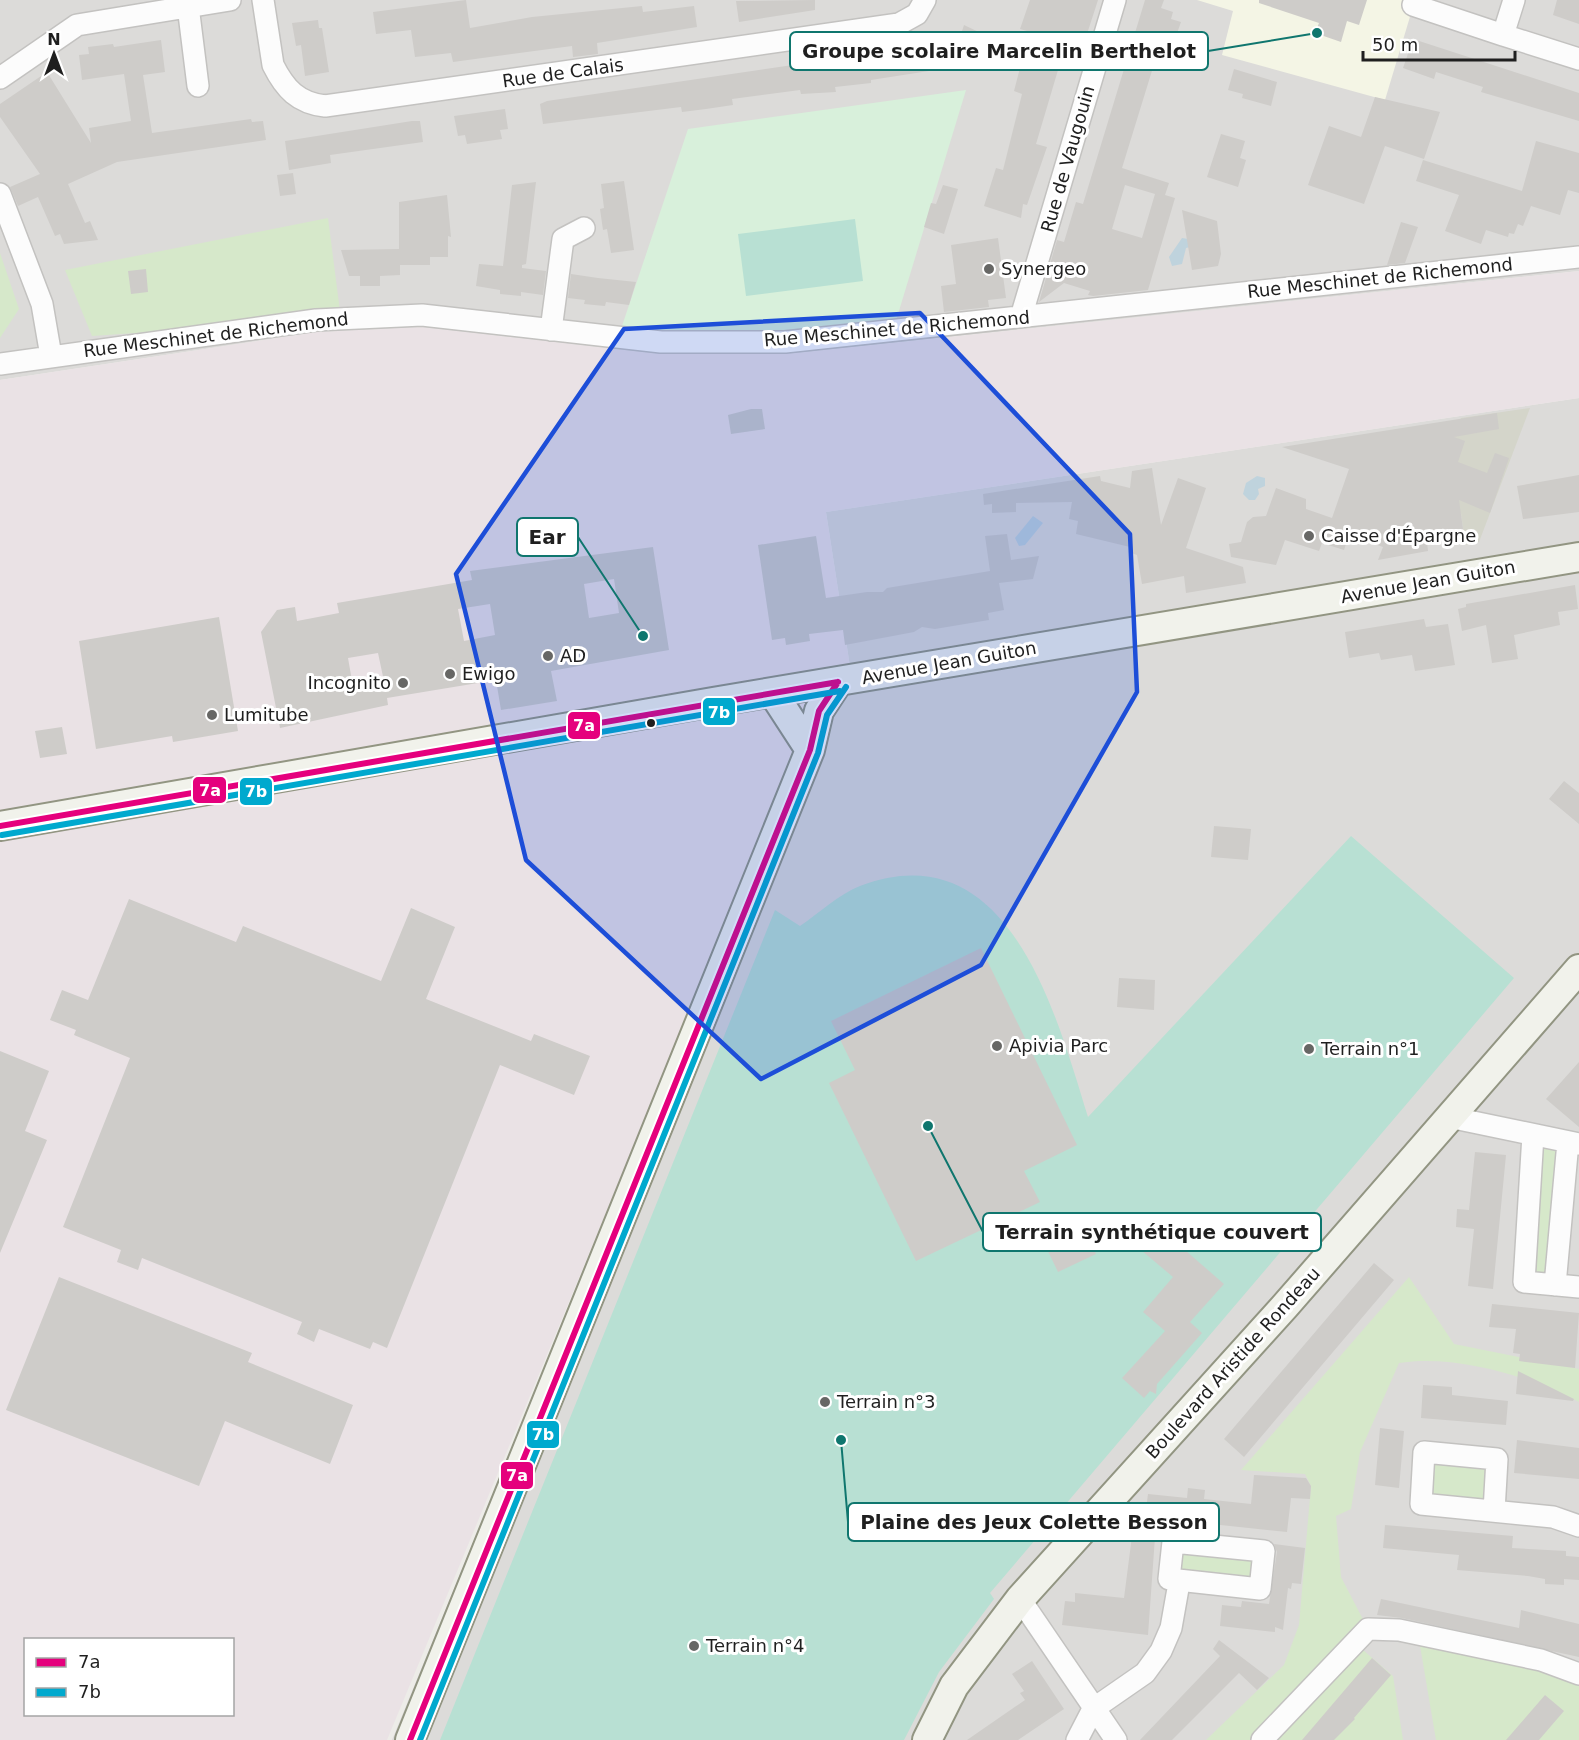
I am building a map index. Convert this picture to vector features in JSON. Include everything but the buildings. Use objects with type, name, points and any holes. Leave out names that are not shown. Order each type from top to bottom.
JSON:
[{"type":"street","points":[[0,78],[78,25],[230,0]]},
{"type":"street","name":"Rue de Calais","points":[[263,0],[273,65],[278,74],[288,90],[300,100],[325,106],[899,24],[917,14],[924,0]]},
{"type":"street","name":"Rue de Vaugouin","points":[[1021,317],[1115,0]]},
{"type":"street","points":[[1503,35],[1514,0]]},
{"type":"street","points":[[188,6],[198,86]]},
{"type":"street","points":[[1413,6],[1579,59]]},
{"type":"street","points":[[0,194],[42,304],[51,356]]},
{"type":"street","points":[[551,330],[563,239],[584,228]]},
{"type":"street","name":"Rue Meschinet de Richemond","points":[[0,364],[316,320],[422,315],[661,342],[785,342],[1579,256]]},
{"type":"street","name":"Avenue Jean Guiton","points":[[0,826],[1579,557]]},
{"type":"street","points":[[410,1740],[810,750],[819,711],[837,682]]},
{"type":"street","points":[[773,693],[810,750]]},
{"type":"street","name":"Boulevard Aristide Rondeau","points":[[927,1740],[954,1686],[1020,1599],[1285,1306],[1579,969]]},
{"type":"street","points":[[1449,1117],[1574,1143],[1556,1285]]},
{"type":"street","points":[[1533,1135],[1524,1282],[1579,1287]]},
{"type":"street","points":[[1494,1511],[1553,1517],[1579,1526]]},
{"type":"street","points":[[1077,1740],[1093,1709],[1145,1673],[1161,1651],[1170,1628],[1179,1582]]},
{"type":"street","points":[[1020,1599],[1116,1740]]},
{"type":"street","points":[[1262,1740],[1368,1629],[1400,1630],[1541,1660],[1579,1674]]},
{"type":"highlighted area","points":[[920,313],[1130,534],[1137,692],[981,965],[761,1079],[526,860],[456,574],[624,329]]},
{"type":"shaded area","points":[[0,0],[1579,0],[1579,271],[786,354],[660,354],[421,327],[317,332],[0,380]]},
{"type":"shaded area","points":[[1197,0],[1415,0],[1385,100],[1222,55],[1233,11]]},
{"type":"shaded area","points":[[1579,271],[1579,398],[826,512],[851,673],[811,719],[387,1740],[0,1740],[0,380],[317,332],[421,327],[660,354],[786,354]]},
{"type":"shaded area","points":[[1579,398],[1579,1740],[392,1740],[811,719],[851,673],[826,512]]},
{"type":"shaded area","points":[[1530,408],[1479,542],[1465,545],[1461,513],[1439,516],[1428,512],[1461,418]]},
{"type":"green space","points":[[966,90],[895,324],[779,334],[621,329],[688,129]]},
{"type":"green space","points":[[328,218],[341,319],[92,336],[65,270]]},
{"type":"green space","points":[[855,219],[863,281],[746,296],[738,234]]},
{"type":"green space","points":[[0,253],[19,309],[0,338]]},
{"type":"green space","points":[[1351,836],[1514,978],[990,1593],[994,1599],[939,1672],[904,1740],[440,1740],[775,910],[800,926],[837,899],[860,886],[911,876],[954,884],[989,907],[1018,942],[1041,984],[1060,1030],[1088,1117]]},
{"type":"green space","points":[[1533,1135],[1568,1142],[1555,1285],[1524,1282]]},
{"type":"green space","points":[[1409,1277],[1454,1344],[1579,1369],[1579,1402],[1538,1384],[1491,1369],[1444,1362],[1399,1363],[1360,1452],[1351,1509],[1336,1516],[1341,1577],[1368,1629],[1355,1643],[1393,1676],[1403,1740],[1206,1740],[1284,1665],[1299,1625],[1311,1486],[1305,1474],[1241,1470]]},
{"type":"green space","points":[[1424,1452],[1497,1459],[1494,1511],[1421,1504]]},
{"type":"green space","points":[[1173,1542],[1264,1551],[1260,1589],[1169,1579]]},
{"type":"green space","points":[[1418,1634],[1579,1674],[1579,1740],[1436,1740]]},
{"type":"water","points":[[1182,238],[1188,239],[1190,247],[1186,248],[1182,264],[1172,266],[1169,257]]},
{"type":"water","points":[[1257,476],[1265,478],[1265,486],[1258,489],[1259,494],[1255,500],[1249,500],[1243,494],[1246,483]]},
{"type":"water","points":[[1033,516],[1043,523],[1025,545],[1019,546],[1015,538]]},
{"type":"transit line","name":"7a","points":[[0,826],[838,682]]},
{"type":"transit line","name":"7a","points":[[410,1740],[810,750],[819,711],[838,682]]},
{"type":"transit line","name":"7b","points":[[420,1740],[818,753],[827,715],[846,687]]},
{"type":"transit line","name":"7b","points":[[2,835],[840,691]]},
{"type":"place","name":"Groupe scolaire Marcelin Berthelot","points":[[1317,33]]},
{"type":"place","name":"Synergeo","points":[[989,269]]},
{"type":"place","name":"Caisse d'Épargne","points":[[1309,536]]},
{"type":"place","name":"Ear","points":[[643,636]]},
{"type":"place","name":"AD","points":[[548,656]]},
{"type":"place","name":"Ewigo","points":[[450,674]]},
{"type":"place","name":"Incognito","points":[[403,683]]},
{"type":"place","name":"Lumitube","points":[[212,715]]},
{"type":"place","name":"Apivia Parc","points":[[997,1046]]},
{"type":"place","name":"Terrain n°1","points":[[1309,1049]]},
{"type":"place","name":"Terrain synthétique couvert","points":[[928,1126]]},
{"type":"place","name":"Terrain n°3","points":[[825,1402]]},
{"type":"place","name":"Plaine des Jeux Colette Besson","points":[[841,1440]]},
{"type":"place","name":"Terrain n°4","points":[[694,1646]]}]
